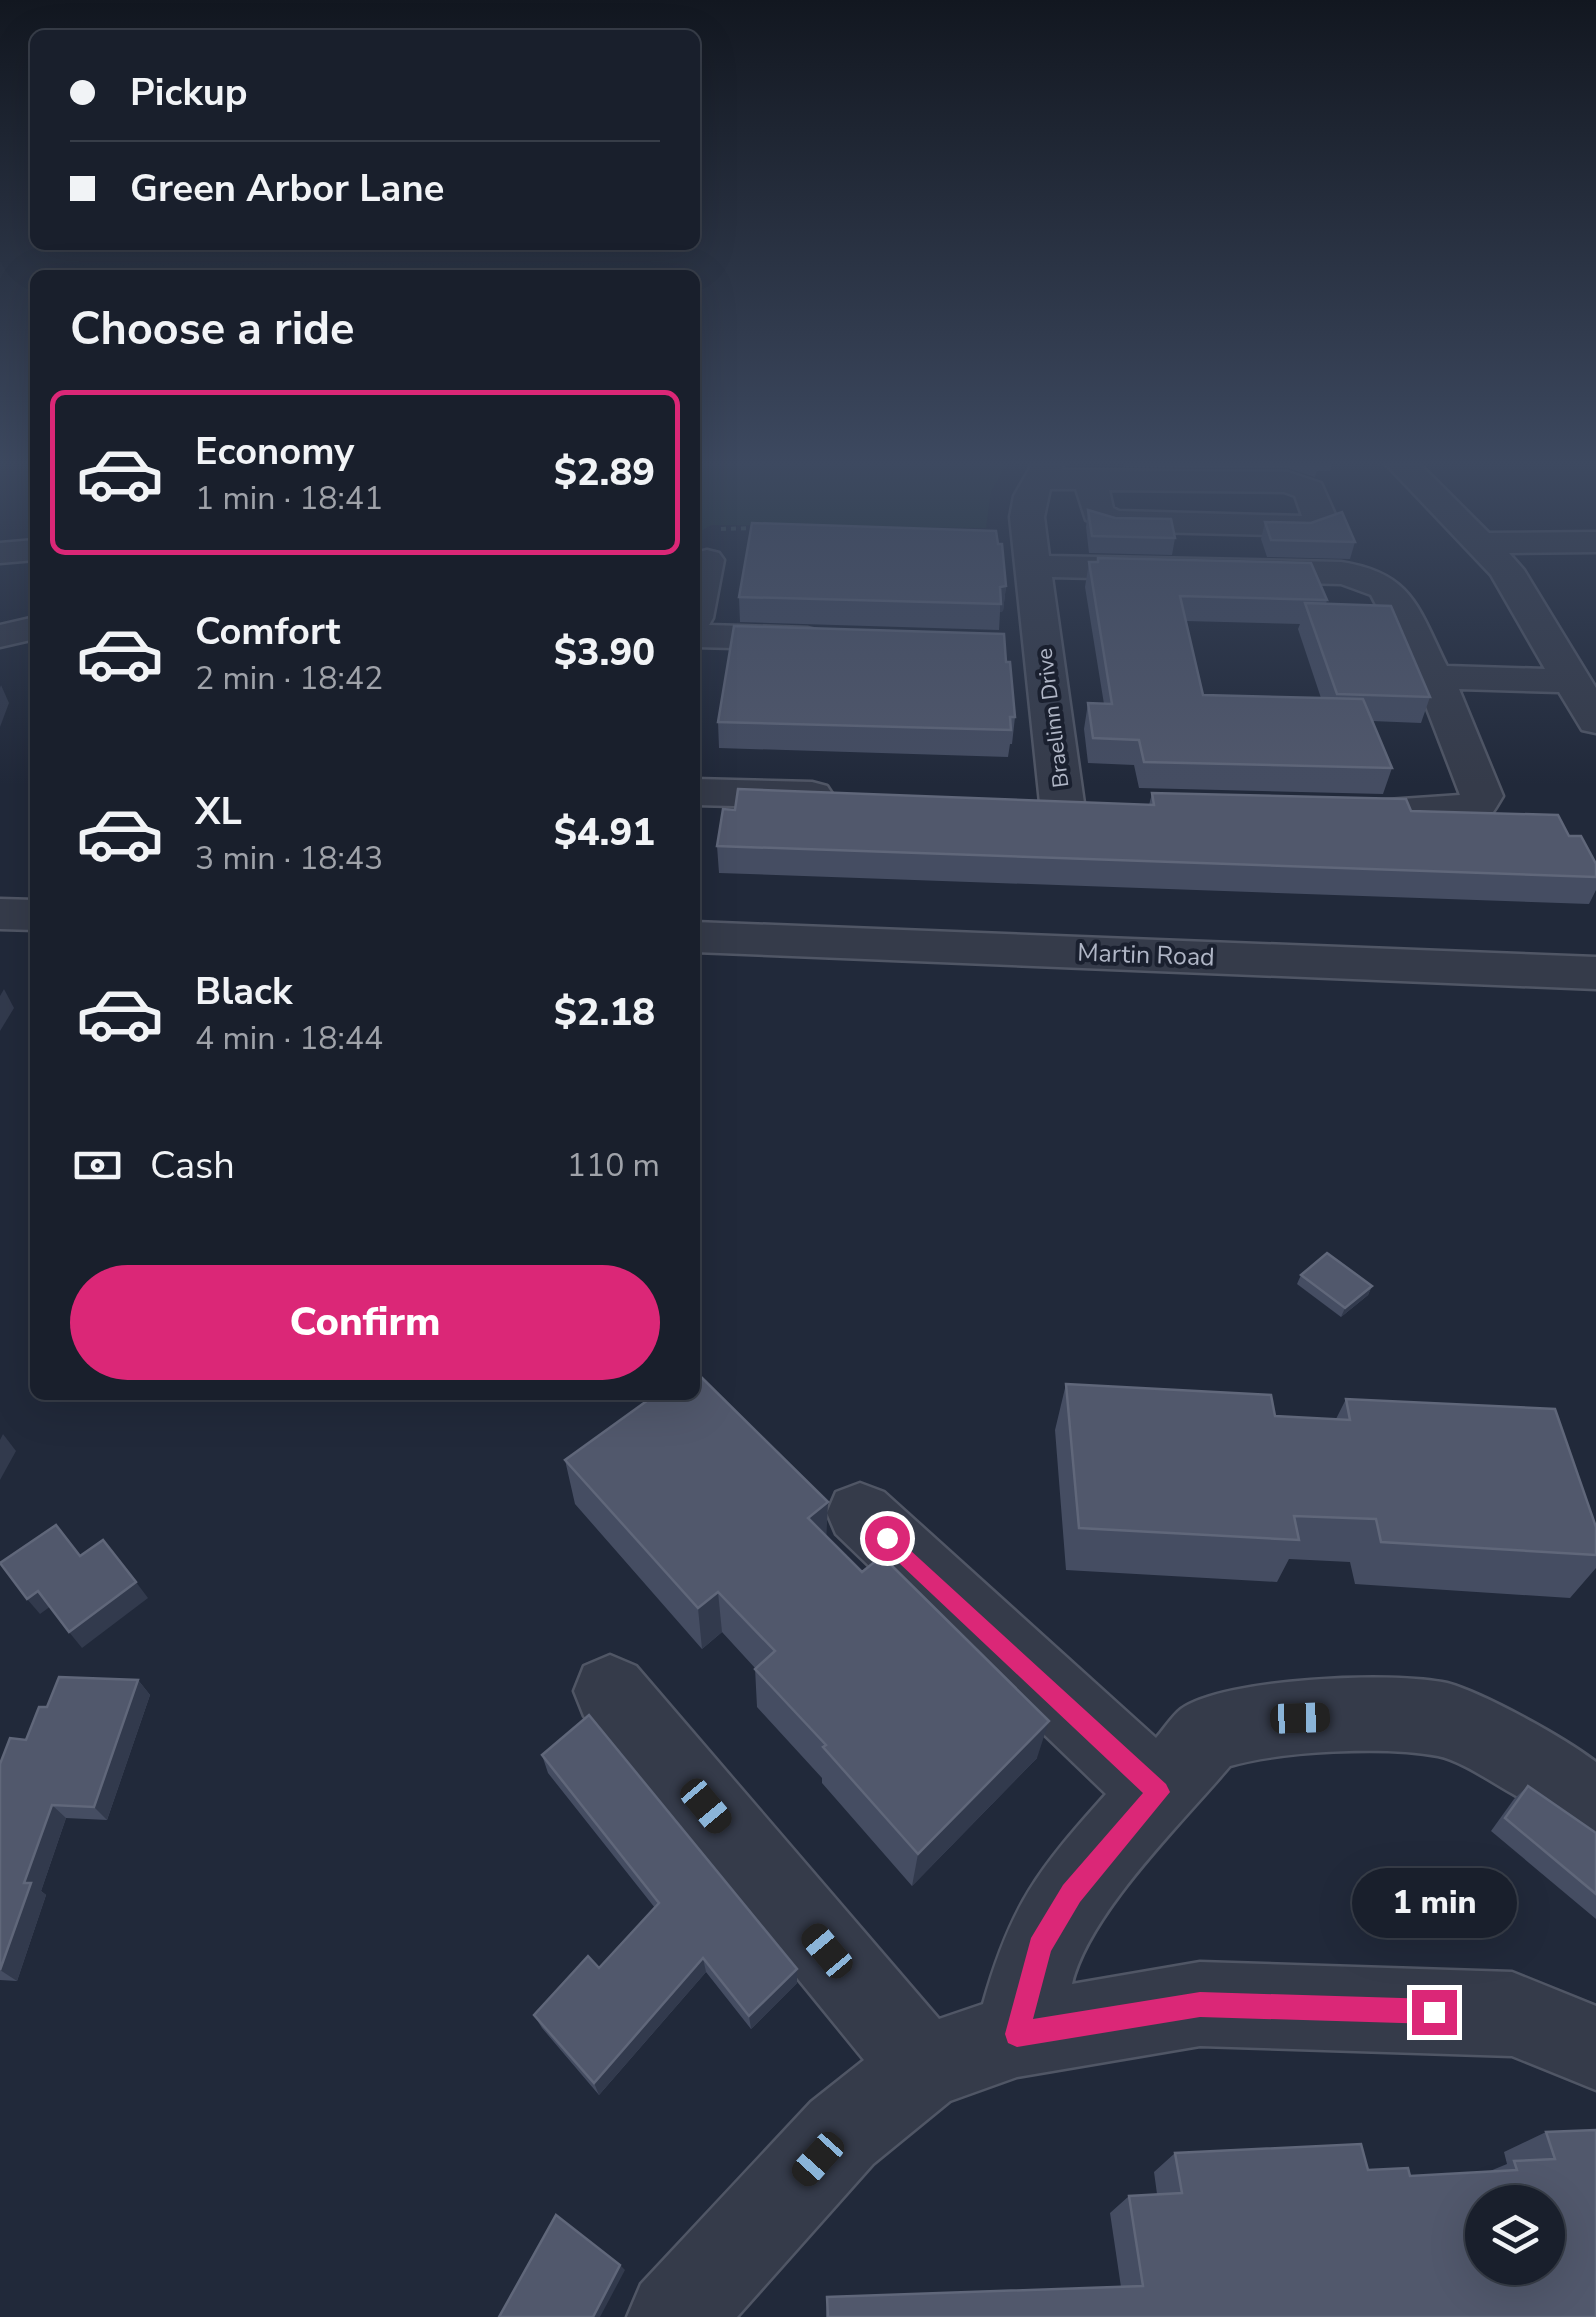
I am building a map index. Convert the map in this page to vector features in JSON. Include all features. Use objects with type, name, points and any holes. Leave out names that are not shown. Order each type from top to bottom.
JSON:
[{"type":"street","points":[[700,594],[705,569]]},
{"type":"street","name":"Braelinn Drive","points":[[1032,569],[1024,645],[1062,802]]},
{"type":"street","points":[[1163,569],[1326,573],[1364,578],[1383,586],[1394,598],[1480,786],[1479,802],[1462,811],[1446,812],[1335,810]]},
{"type":"street","points":[[1503,569],[1522,592],[1596,720]]},
{"type":"street","points":[[0,636],[30,629]]},
{"type":"street","points":[[700,636],[847,640]]},
{"type":"street","points":[[1431,677],[1573,681]]},
{"type":"street","points":[[700,792],[850,796]]},
{"type":"street","points":[[0,914],[30,915]]},
{"type":"street","name":"Martin Road","points":[[700,937],[1596,973]]},
{"type":"street","points":[[860,1513],[1158,1792]]},
{"type":"street","points":[[610,1691],[924,2067]]},
{"type":"street","points":[[1017,2034],[1040,1947],[1071,1893],[1208,1734],[1262,1720],[1378,1716],[1446,1720],[1546,1770],[1592,1798]]},
{"type":"street","points":[[674,2317],[842,2133],[924,2067],[1017,2034],[1200,2004],[1512,2014],[1596,2048]]},
{"type":"building","points":[[744,569],[1004,569],[1006,586],[1000,587],[1001,604],[739,597]]},
{"type":"building","points":[[1090,569],[1314,569],[1327,600],[1180,596],[1203,695],[1363,699],[1392,768],[1144,762],[1139,740],[1093,738],[1088,703],[1112,704]]},
{"type":"building","points":[[1305,603],[1391,606],[1430,697],[1337,694]]},
{"type":"building","points":[[734,626],[1004,634],[1015,717],[1010,717],[1011,730],[718,722]]},
{"type":"building","points":[[738,789],[1154,805],[1152,793],[1406,799],[1411,811],[1558,815],[1569,836],[1581,836],[1596,864],[1596,877],[717,846],[723,809],[735,810]]},
{"type":"building","points":[[1327,1253],[1372,1286],[1345,1308],[1301,1275]]},
{"type":"building","points":[[700,1376],[828,1502],[808,1518],[862,1572],[882,1556],[1049,1721],[918,1854],[823,1747],[826,1745],[755,1669],[775,1651],[718,1592],[698,1608],[565,1460],[648,1400],[700,1400]]},
{"type":"building","points":[[1066,1384],[1271,1395],[1275,1416],[1350,1420],[1346,1399],[1555,1409],[1596,1527],[1596,1555],[1381,1542],[1376,1519],[1294,1516],[1299,1540],[1079,1528]]},
{"type":"building","points":[[56,1525],[80,1556],[103,1540],[136,1582],[69,1632],[38,1591],[27,1599],[0,1563]]},
{"type":"building","points":[[59,1677],[138,1680],[94,1807],[52,1805],[24,1883],[31,1883],[0,1970],[0,1764],[10,1738],[26,1740],[39,1707],[47,1707]]},
{"type":"building","points":[[589,1715],[797,1969],[749,2016],[703,1958],[594,2083],[534,2015],[588,1956],[599,1968],[659,1903],[542,1755]]},
{"type":"building","points":[[1528,1786],[1596,1833],[1596,1894],[1505,1818]]},
{"type":"building","points":[[1596,2130],[1596,2317],[828,2317],[827,2297],[1143,2286],[1129,2196],[1182,2193],[1175,2153],[1361,2144],[1368,2170],[1408,2168],[1410,2176],[1517,2170],[1514,2161],[1555,2159],[1546,2132]]},
{"type":"building","points":[[556,2215],[620,2265],[593,2317],[499,2317]]},
{"type":"route","points":[[887,1538],[1158,1792],[1071,1893],[1040,1947],[1017,2034],[1200,2004],[1434,2012]]}]
